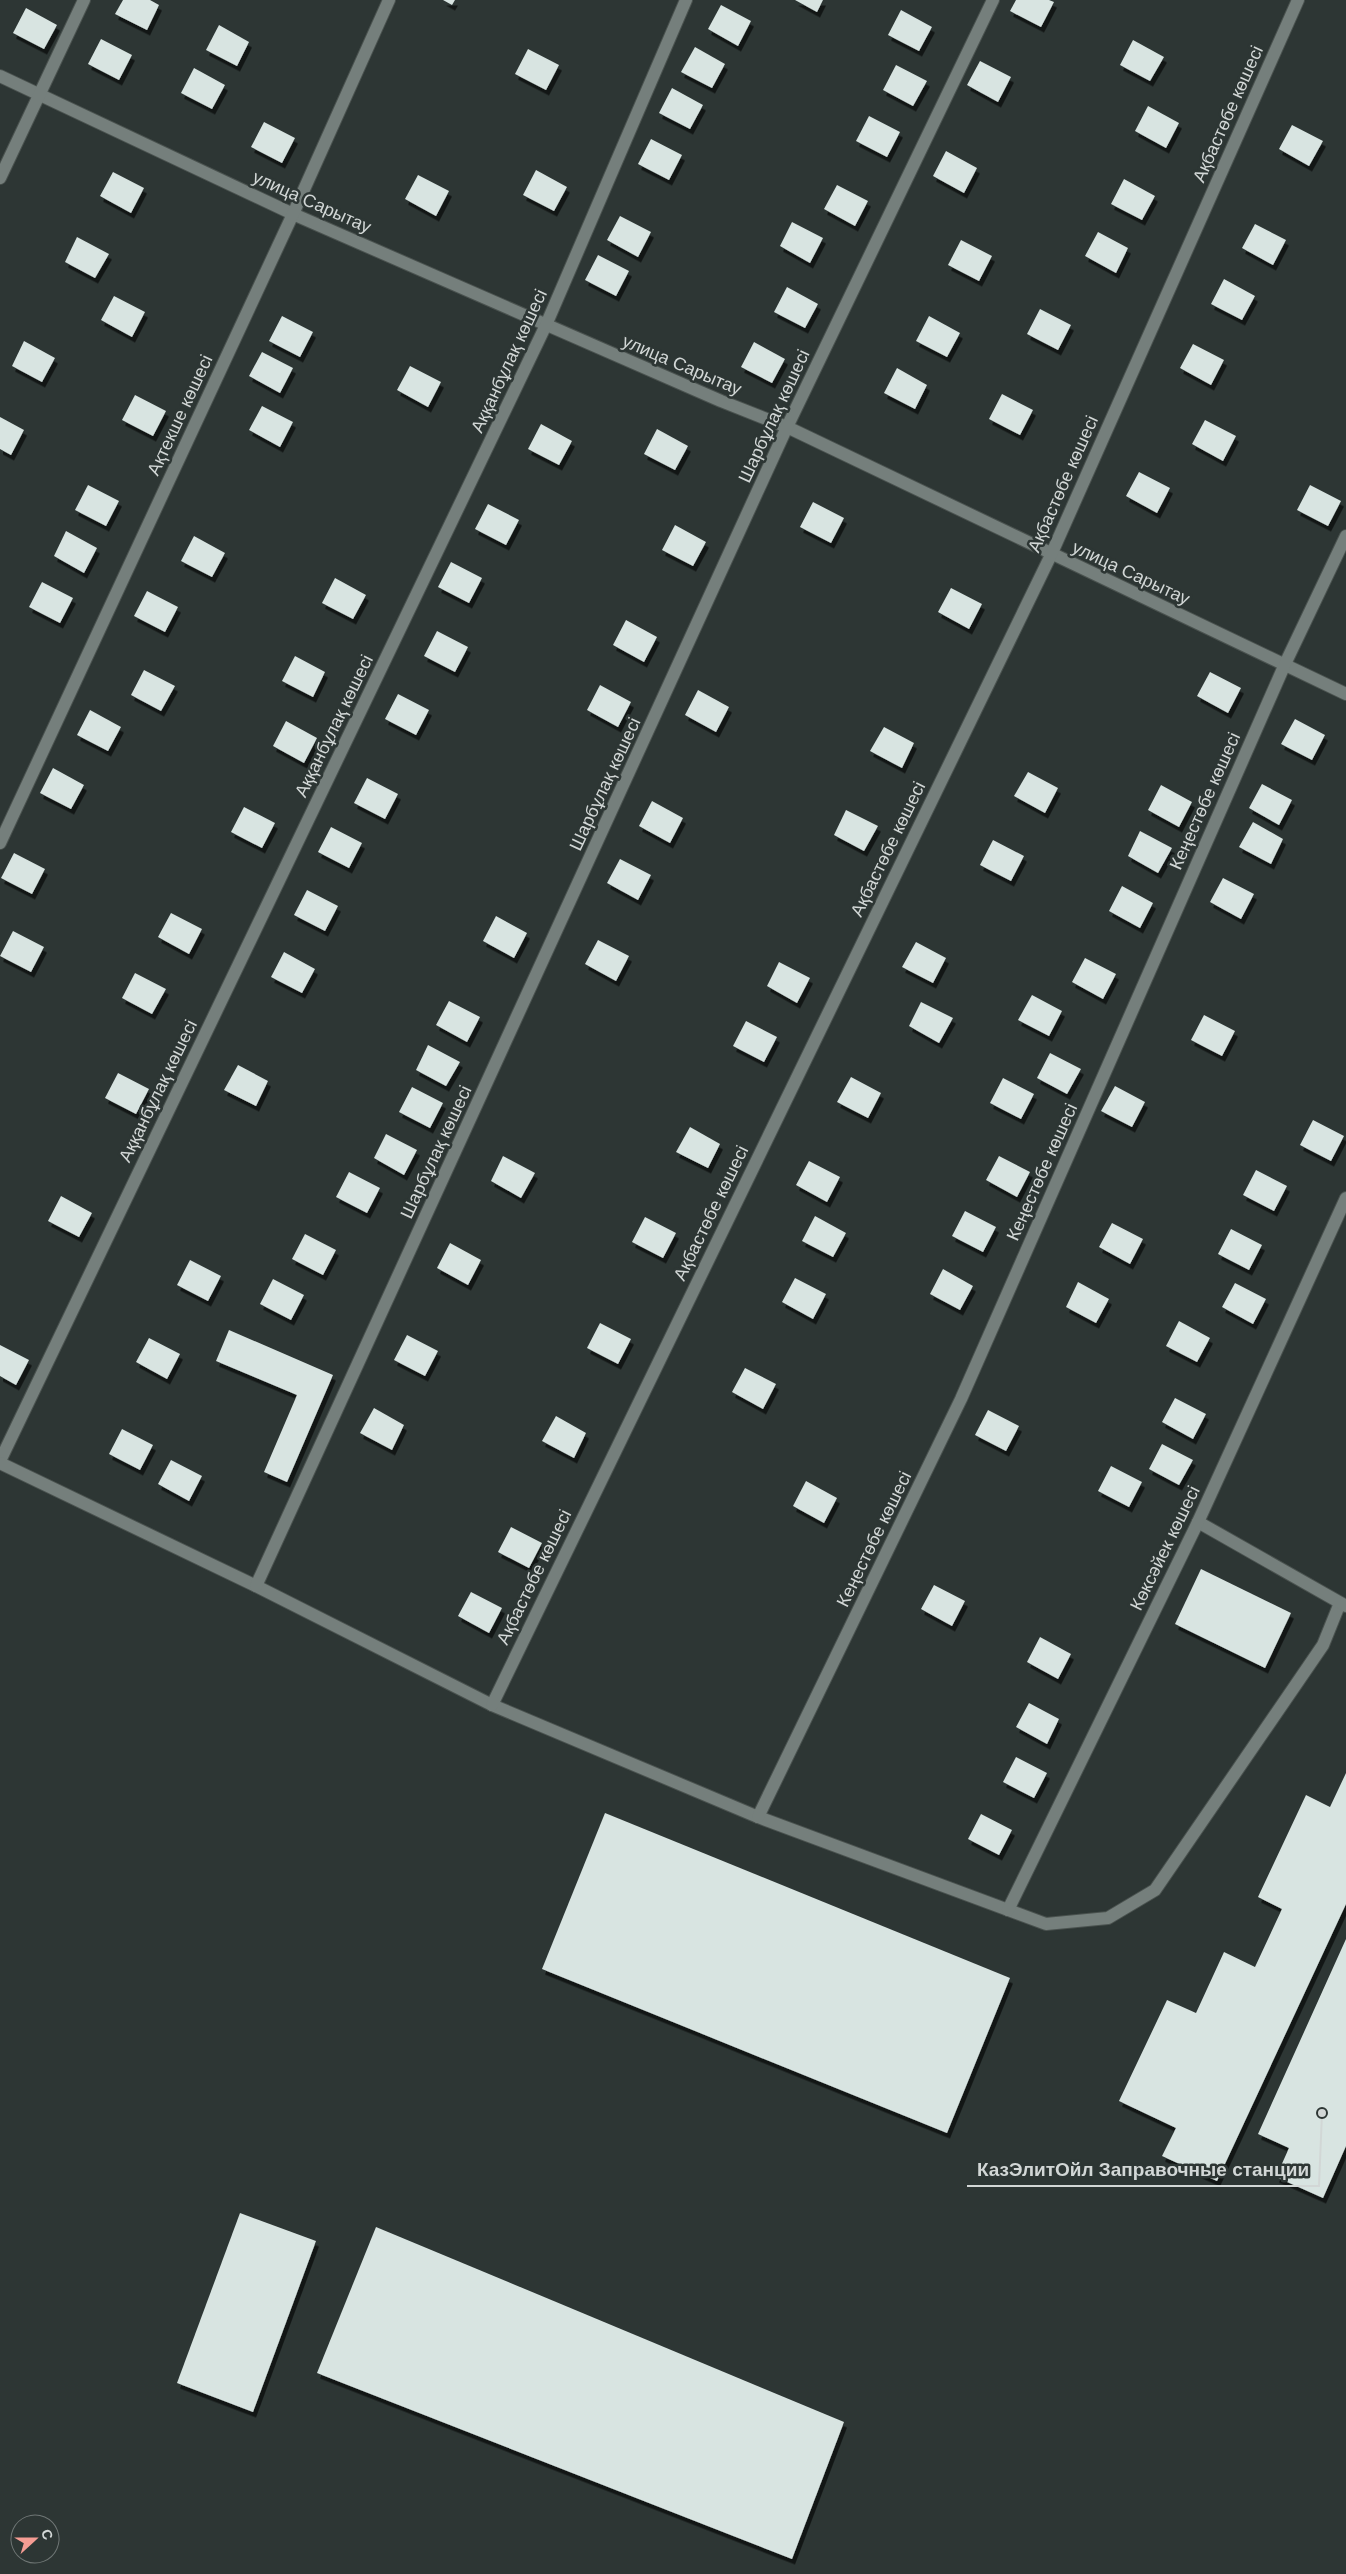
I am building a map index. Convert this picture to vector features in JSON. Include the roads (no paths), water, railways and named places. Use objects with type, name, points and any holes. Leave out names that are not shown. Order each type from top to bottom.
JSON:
[{"type":"street","points":[[0,178],[84,0]]},
{"type":"street","name":"Ақтекше көшесі","points":[[0,843],[294,214],[389,0]]},
{"type":"street","name":"Аққанбұлақ көшесі","points":[[0,1462],[546,325],[686,0]]},
{"type":"street","name":"Шарбұлақ көшесі","points":[[256,1586],[787,427],[993,0]]},
{"type":"street","name":"Ақбастөбе көшесі","points":[[492,1705],[1051,555],[1298,0]]},
{"type":"street","name":"улица Сарытау","points":[[0,76],[294,214],[721,401],[787,427],[1051,555],[1346,694]]},
{"type":"street","name":"Кеңестөбе көшесі","points":[[758,1816],[962,1399],[1285,664],[1346,536]]},
{"type":"street","name":"Көксәйек көшесі","points":[[1008,1910],[1198,1522],[1346,1198]]},
{"type":"street","points":[[0,1462],[256,1586],[492,1705],[758,1816],[1046,1924],[1108,1918],[1155,1890],[1323,1645],[1343,1605],[1198,1522]]},
{"type":"place","name":"КазЭлитОйл Заправочные станции","points":[[1322,2113]]}]
